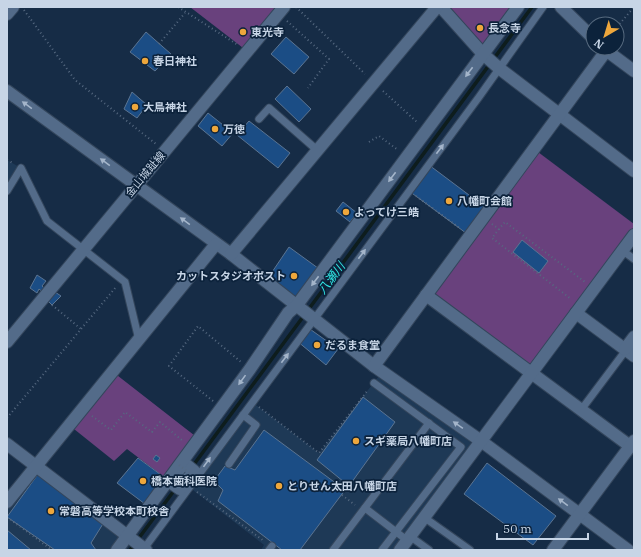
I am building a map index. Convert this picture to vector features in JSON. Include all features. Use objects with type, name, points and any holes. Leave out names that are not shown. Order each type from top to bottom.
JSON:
[{"type":"street","points":[[7,14],[13,7]]},
{"type":"street","points":[[231,254],[437,7]]},
{"type":"street","points":[[441,7],[483,54],[500,69],[634,171]]},
{"type":"street","points":[[117,550],[250,369],[288,313],[297,305],[518,7]]},
{"type":"street","points":[[561,7],[585,30]]},
{"type":"street","name":"金山城趾線","points":[[7,342],[282,10]]},
{"type":"street","points":[[374,366],[559,115],[600,56]]},
{"type":"street","points":[[614,56],[634,71]]},
{"type":"street","points":[[7,91],[231,254],[374,366],[481,441],[628,550]]},
{"type":"street","points":[[406,543],[634,235]]},
{"type":"street","points":[[7,502],[216,244]]},
{"type":"street","points":[[426,295],[581,410],[632,443],[553,550]]},
{"type":"street","points":[[579,310],[628,352],[634,337]]},
{"type":"street","points":[[7,444],[144,549]]},
{"type":"lane","points":[[144,549],[185,488],[196,478],[500,69],[544,7]]},
{"type":"lane","points":[[259,118],[268,108],[317,150]]},
{"type":"lane","points":[[7,191],[21,168],[47,221],[125,282],[139,340]]},
{"type":"lane","points":[[622,250],[634,259]]},
{"type":"lane","points":[[581,410],[628,352]]},
{"type":"lane","points":[[374,383],[461,447],[382,550]]},
{"type":"lane","points":[[404,405],[412,392]]},
{"type":"lane","points":[[229,464],[256,425],[242,415]]},
{"type":"lane","points":[[333,550],[429,423]]},
{"type":"lane","points":[[365,508],[396,531],[406,543],[429,550]]},
{"type":"lane","points":[[425,518],[470,550]]},
{"type":"path","points":[[21,7],[75,80],[164,152]]},
{"type":"path","points":[[178,7],[185,13],[247,51]]},
{"type":"path","points":[[296,7],[426,131]]},
{"type":"path","points":[[625,18],[634,7]]},
{"type":"path","points":[[282,10],[329,59],[308,88]]},
{"type":"path","points":[[159,44],[185,13]]},
{"type":"path","points":[[369,142],[379,136],[407,157]]},
{"type":"path","points":[[409,191],[470,236]]},
{"type":"path","points":[[483,217],[499,229]]},
{"type":"path","points":[[579,310],[492,238],[504,222],[594,289]]},
{"type":"path","points":[[7,418],[122,280]]},
{"type":"path","points":[[43,298],[81,329]]},
{"type":"path","points":[[221,408],[169,366],[198,326],[250,369]]},
{"type":"path","points":[[252,402],[319,453],[374,383]]},
{"type":"path","points":[[82,409],[111,430],[125,412],[152,432],[160,422],[192,448]]},
{"type":"path","points":[[179,465],[196,478]]},
{"type":"path","points":[[185,488],[270,548]]},
{"type":"path","points":[[7,516],[52,550]]},
{"type":"shaded area","name":"東光寺","points":[[190,7],[284,7],[247,51]]},
{"type":"shaded area","name":"長念寺","points":[[448,7],[511,7],[481,47]]},
{"type":"shaded area","points":[[534,149],[634,224],[634,235],[532,373],[426,295]]},
{"type":"shaded area","points":[[7,160],[21,168],[7,191]]},
{"type":"shaded area","points":[[113,372],[199,439],[168,480],[127,449],[114,461],[69,425]]},
{"type":"shaded area","points":[[382,372],[481,441],[400,550],[261,550],[264,545],[189,487],[252,402],[319,453]]},
{"type":"shaded area","name":"常磐高等学校本町校舎","points":[[36,467],[127,536],[117,550],[7,550],[7,502]]},
{"type":"building","points":[[146,32],[171,54],[155,71],[130,52]]},
{"type":"building","points":[[286,37],[309,57],[294,74],[271,54]]},
{"type":"building","points":[[287,86],[311,109],[299,122],[275,99]]},
{"type":"building","name":"大鳥神社","points":[[132,92],[147,105],[137,118],[124,109]]},
{"type":"building","name":"万徳","points":[[208,113],[233,133],[222,146],[198,126]]},
{"type":"building","points":[[249,121],[290,153],[278,168],[237,135]]},
{"type":"building","name":"八幡町会館","points":[[429,165],[489,210],[470,236],[409,191]]},
{"type":"building","name":"よってけ三皓","points":[[343,202],[357,213],[350,222],[336,211]]},
{"type":"building","points":[[522,240],[548,261],[539,273],[513,252]]},
{"type":"building","name":"カットスタジオポスト","points":[[289,247],[322,271],[297,305],[266,281]]},
{"type":"building","points":[[37,275],[46,281],[42,286],[53,296],[55,292],[61,296],[52,305],[48,301],[51,299],[39,289],[37,293],[30,288]]},
{"type":"building","name":"だるま食堂","points":[[307,327],[338,349],[326,365],[297,341]]},
{"type":"building","name":"スギ薬局八幡町店","points":[[363,397],[395,422],[349,486],[317,460]]},
{"type":"building","name":"とりせん太田八幡町店","points":[[264,430],[345,490],[300,550],[282,550],[218,501],[223,490],[214,481],[225,466],[235,470]]},
{"type":"building","points":[[156,455],[160,458],[157,462],[153,459]]},
{"type":"building","name":"橋本歯科医院","points":[[138,458],[168,480],[149,507],[117,483]]},
{"type":"building","points":[[487,463],[556,516],[533,545],[464,494]]},
{"type":"building","name":"常磐高等学校本町校舎","points":[[41,470],[106,519],[91,543],[96,550],[55,550],[7,517]]},
{"type":"building","points":[[7,530],[31,550],[7,550]]},
{"type":"waterway","name":"八瀬川","points":[[192,467],[532,7]]},
{"type":"waterway","name":"八瀬川","points":[[130,550],[176,488]]},
{"type":"place","name":"長念寺","points":[[480,28]]},
{"type":"place","name":"東光寺","points":[[243,32]]},
{"type":"place","name":"春日神社","points":[[145,61]]},
{"type":"place","name":"大鳥神社","points":[[135,107]]},
{"type":"place","name":"万徳","points":[[215,129]]},
{"type":"place","name":"八幡町会館","points":[[449,201]]},
{"type":"place","name":"よってけ三皓","points":[[346,212]]},
{"type":"place","name":"カットスタジオポスト","points":[[294,276]]},
{"type":"place","name":"だるま食堂","points":[[317,345]]},
{"type":"place","name":"スギ薬局八幡町店","points":[[356,441]]},
{"type":"place","name":"橋本歯科医院","points":[[143,481]]},
{"type":"place","name":"とりせん太田八幡町店","points":[[279,486]]},
{"type":"place","name":"常磐高等学校本町校舎","points":[[51,511]]}]
